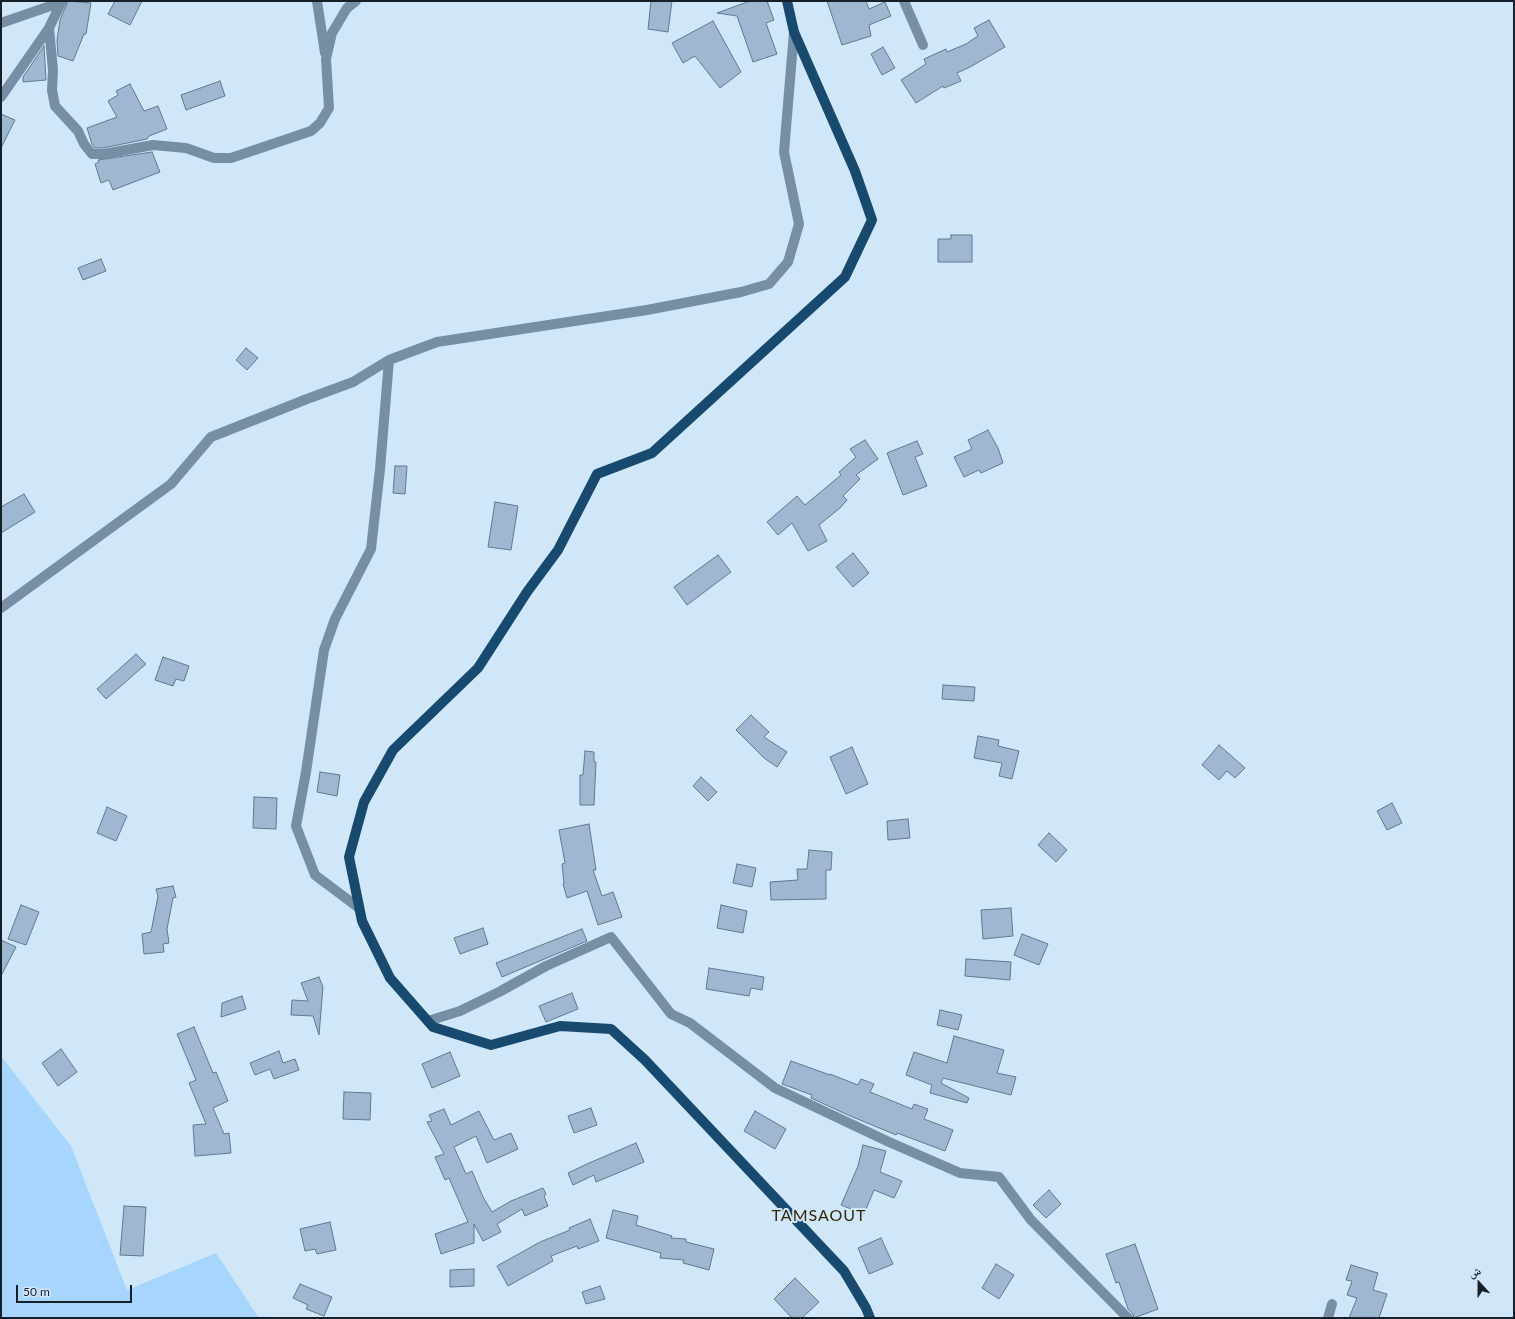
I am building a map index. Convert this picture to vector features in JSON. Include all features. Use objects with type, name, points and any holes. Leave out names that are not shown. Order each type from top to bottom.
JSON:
[{"type":"main road","points":[[788,1],[794,32],[855,171],[872,220],[845,277],[652,453],[597,474],[558,550],[527,592],[478,668],[393,750],[364,802],[349,857],[362,920],[390,978],[433,1027],[491,1045],[560,1026],[611,1029],[645,1060],[844,1271],[866,1308],[870,1318]]},
{"type":"street","points":[[49,28],[53,70],[52,90],[55,106],[78,131],[84,144],[92,154],[104,154],[153,145],[186,148],[214,158],[231,158],[311,131],[320,123],[329,108],[326,58],[317,1]]},
{"type":"street","points":[[326,58],[332,33],[347,8],[356,1]]},
{"type":"street","points":[[904,1],[923,45]]},
{"type":"street","points":[[1,23],[62,2]]},
{"type":"street","points":[[1,97],[49,28],[62,2]]},
{"type":"street","points":[[1,608],[171,484],[211,437],[353,382],[389,360],[437,342],[647,310],[741,292],[769,284],[788,262],[800,224],[784,152],[794,32]]},
{"type":"street","points":[[359,908],[315,874],[296,826],[306,772],[324,650],[335,619],[371,549],[380,469],[389,360]]},
{"type":"street","points":[[428,1021],[460,1011],[499,992],[546,966],[611,937],[672,1014],[690,1023],[775,1088],[960,1174],[999,1178],[1031,1220],[1128,1318]]},
{"type":"street","points":[[1328,1318],[1332,1304]]},
{"type":"shaded area","points":[[1,1056],[71,1146],[127,1290],[216,1253],[259,1318],[1,1318]]},
{"type":"building","points":[[68,1],[91,3],[86,34],[84,34],[73,61],[58,56],[57,40],[60,20]]},
{"type":"building","points":[[115,1],[142,1],[130,25],[108,14]]},
{"type":"building","points":[[651,1],[672,1],[668,32],[648,29]]},
{"type":"building","points":[[750,1],[767,1],[774,20],[766,23],[777,54],[753,62],[737,16],[717,13]]},
{"type":"building","points":[[827,1],[866,1],[869,9],[885,2],[891,16],[869,25],[871,36],[842,45]]},
{"type":"building","points":[[989,20],[1005,47],[957,73],[961,81],[944,88],[943,86],[916,103],[901,80],[926,64],[924,59],[946,49],[947,52],[966,44],[978,36],[974,28]]},
{"type":"building","points":[[713,21],[741,72],[720,88],[695,56],[683,63],[672,43]]},
{"type":"building","points":[[44,46],[46,80],[23,82],[23,77]]},
{"type":"building","points":[[883,47],[895,68],[882,75],[871,54]]},
{"type":"building","points":[[220,81],[225,96],[186,110],[181,95]]},
{"type":"building","points":[[130,84],[144,111],[158,106],[167,129],[149,136],[147,139],[103,148],[95,148],[92,144],[87,128],[117,117],[108,101],[118,95],[116,91]]},
{"type":"building","points":[[1,114],[15,120],[1,148]]},
{"type":"building","points":[[152,152],[160,172],[113,190],[109,180],[101,183],[95,164],[99,162],[98,160]]},
{"type":"building","points":[[951,235],[972,235],[972,262],[938,262],[938,239],[951,239]]},
{"type":"building","points":[[101,259],[106,271],[83,280],[78,268]]},
{"type":"building","points":[[246,348],[258,358],[247,370],[236,360]]},
{"type":"building","points":[[988,430],[998,448],[1003,463],[981,473],[979,470],[964,477],[954,457],[972,449],[968,440]]},
{"type":"building","points":[[865,440],[878,459],[856,475],[860,479],[843,496],[847,500],[840,508],[819,525],[827,541],[808,551],[792,523],[778,535],[767,522],[797,496],[805,505],[841,475],[839,472],[856,457],[850,449]]},
{"type":"building","points":[[917,441],[923,454],[915,457],[927,486],[903,495],[887,453]]},
{"type":"building","points":[[395,466],[407,466],[405,494],[393,493]]},
{"type":"building","points":[[24,494],[35,512],[1,533],[1,507]]},
{"type":"building","points":[[495,502],[518,506],[511,550],[488,547]]},
{"type":"building","points":[[853,553],[869,573],[853,587],[836,567]]},
{"type":"building","points":[[718,555],[731,572],[687,605],[674,587]]},
{"type":"building","points":[[136,654],[146,664],[106,699],[97,689]]},
{"type":"building","points":[[163,657],[189,666],[184,681],[176,679],[173,686],[155,680]]},
{"type":"building","points":[[943,685],[975,687],[974,701],[942,699]]},
{"type":"building","points":[[751,715],[769,732],[764,737],[787,752],[777,767],[764,758],[736,730]]},
{"type":"building","points":[[978,736],[999,740],[998,746],[1019,751],[1012,779],[999,776],[1002,763],[974,758]]},
{"type":"building","points":[[1219,745],[1245,768],[1235,778],[1227,771],[1219,780],[1202,765]]},
{"type":"building","points":[[852,747],[868,784],[846,794],[830,757]]},
{"type":"building","points":[[585,751],[594,752],[594,762],[596,762],[594,805],[580,805],[580,775],[583,775]]},
{"type":"building","points":[[320,772],[340,775],[337,796],[317,792]]},
{"type":"building","points":[[701,777],[717,792],[708,801],[693,786]]},
{"type":"building","points":[[254,797],[277,798],[276,829],[253,828]]},
{"type":"building","points":[[1392,803],[1402,823],[1387,830],[1377,811]]},
{"type":"building","points":[[107,807],[127,816],[116,841],[97,833]]},
{"type":"building","points":[[908,819],[910,838],[888,840],[887,821]]},
{"type":"building","points":[[589,824],[596,870],[593,870],[602,896],[613,892],[622,917],[598,925],[587,891],[567,898],[563,884],[562,864],[565,863],[559,830]]},
{"type":"building","points":[[1049,833],[1067,850],[1056,862],[1038,845]]},
{"type":"building","points":[[809,850],[832,852],[831,870],[826,870],[826,899],[771,900],[770,882],[798,880],[797,869],[807,869]]},
{"type":"building","points":[[737,864],[756,868],[752,887],[733,883]]},
{"type":"building","points":[[173,886],[176,897],[173,898],[167,929],[169,943],[163,944],[164,952],[144,954],[142,934],[151,932],[158,896],[156,889]]},
{"type":"building","points":[[21,905],[39,912],[26,945],[8,939]]},
{"type":"building","points":[[721,905],[747,911],[743,933],[717,928]]},
{"type":"building","points":[[1011,908],[1013,936],[983,939],[981,910]]},
{"type":"building","points":[[483,928],[488,944],[460,954],[454,938]]},
{"type":"building","points":[[582,929],[587,941],[502,977],[496,963]]},
{"type":"building","points":[[1022,934],[1048,944],[1039,965],[1014,955]]},
{"type":"building","points":[[1,940],[16,947],[1,976]]},
{"type":"building","points":[[966,959],[1011,962],[1010,980],[965,976]]},
{"type":"building","points":[[709,968],[764,977],[762,990],[751,988],[749,996],[706,989]]},
{"type":"building","points":[[319,977],[323,987],[319,1035],[313,1016],[291,1015],[292,1000],[308,1001],[301,983]]},
{"type":"building","points":[[572,993],[578,1009],[546,1022],[539,1006]]},
{"type":"building","points":[[242,996],[246,1009],[221,1017],[222,1003]]},
{"type":"building","points":[[940,1010],[962,1015],[958,1030],[937,1025]]},
{"type":"building","points":[[194,1027],[213,1073],[216,1072],[228,1101],[213,1108],[224,1134],[229,1133],[231,1153],[195,1156],[193,1125],[206,1124],[189,1083],[196,1080],[177,1034]]},
{"type":"building","points":[[954,1036],[1004,1050],[997,1073],[1016,1077],[1011,1095],[943,1078],[941,1083],[969,1098],[967,1103],[930,1093],[932,1085],[906,1075],[914,1052],[947,1063]]},
{"type":"building","points":[[61,1049],[77,1072],[58,1086],[42,1063]]},
{"type":"building","points":[[279,1051],[283,1063],[295,1059],[299,1070],[274,1079],[270,1069],[255,1075],[250,1063]]},
{"type":"building","points":[[450,1052],[460,1076],[432,1088],[422,1064]]},
{"type":"building","points":[[791,1061],[858,1085],[861,1079],[874,1084],[870,1092],[912,1109],[914,1104],[928,1109],[924,1119],[953,1130],[945,1151],[897,1133],[896,1135],[811,1098],[812,1095],[782,1084]]},
{"type":"building","points":[[344,1092],[371,1093],[370,1120],[343,1119]]},
{"type":"building","points":[[591,1108],[597,1125],[574,1133],[568,1116]]},
{"type":"building","points":[[444,1109],[451,1125],[479,1111],[494,1140],[511,1133],[518,1149],[487,1163],[476,1136],[454,1147],[466,1174],[472,1171],[483,1197],[492,1212],[511,1201],[543,1188],[546,1194],[544,1196],[548,1206],[525,1216],[522,1209],[497,1224],[501,1232],[483,1241],[474,1224],[474,1243],[441,1254],[435,1234],[468,1222],[449,1178],[445,1180],[435,1157],[444,1154],[427,1122],[432,1121],[429,1115]]},
{"type":"building","points":[[755,1111],[786,1129],[775,1149],[744,1131]]},
{"type":"building","points":[[636,1143],[644,1162],[596,1182],[594,1175],[573,1185],[568,1173]]},
{"type":"building","points":[[863,1145],[886,1151],[880,1172],[902,1181],[894,1198],[874,1190],[864,1214],[841,1205],[858,1166]]},
{"type":"building","points":[[1049,1190],[1061,1204],[1046,1218],[1033,1205]]},
{"type":"building","points":[[124,1206],[146,1207],[143,1256],[120,1255]]},
{"type":"building","points":[[613,1210],[638,1216],[636,1225],[672,1236],[671,1238],[686,1239],[686,1242],[714,1249],[709,1270],[683,1263],[684,1260],[660,1258],[661,1253],[606,1238]]},
{"type":"building","points":[[590,1219],[599,1241],[578,1249],[577,1246],[551,1256],[553,1261],[508,1286],[497,1266],[540,1242],[570,1230],[569,1228]]},
{"type":"building","points":[[330,1222],[336,1250],[317,1254],[315,1249],[305,1251],[300,1229]]},
{"type":"building","points":[[881,1238],[893,1264],[869,1274],[858,1248]]},
{"type":"building","points":[[1135,1244],[1158,1309],[1134,1318],[1133,1314],[1128,1309],[1119,1282],[1116,1283],[1106,1254]]},
{"type":"building","points":[[996,1264],[1014,1275],[999,1299],[982,1288]]},
{"type":"building","points":[[1351,1265],[1378,1273],[1373,1290],[1387,1294],[1379,1318],[1349,1318],[1357,1298],[1347,1295],[1352,1281],[1346,1280]]},
{"type":"building","points":[[474,1269],[474,1286],[450,1287],[450,1270]]},
{"type":"building","points":[[795,1278],[819,1302],[802,1318],[792,1318],[774,1299]]},
{"type":"building","points":[[300,1284],[332,1297],[324,1316],[306,1309],[308,1305],[293,1298]]},
{"type":"building","points":[[600,1286],[605,1299],[586,1304],[582,1292]]},
{"type":"district","name":"TAMSAOUT","points":[[819,1216]]}]
